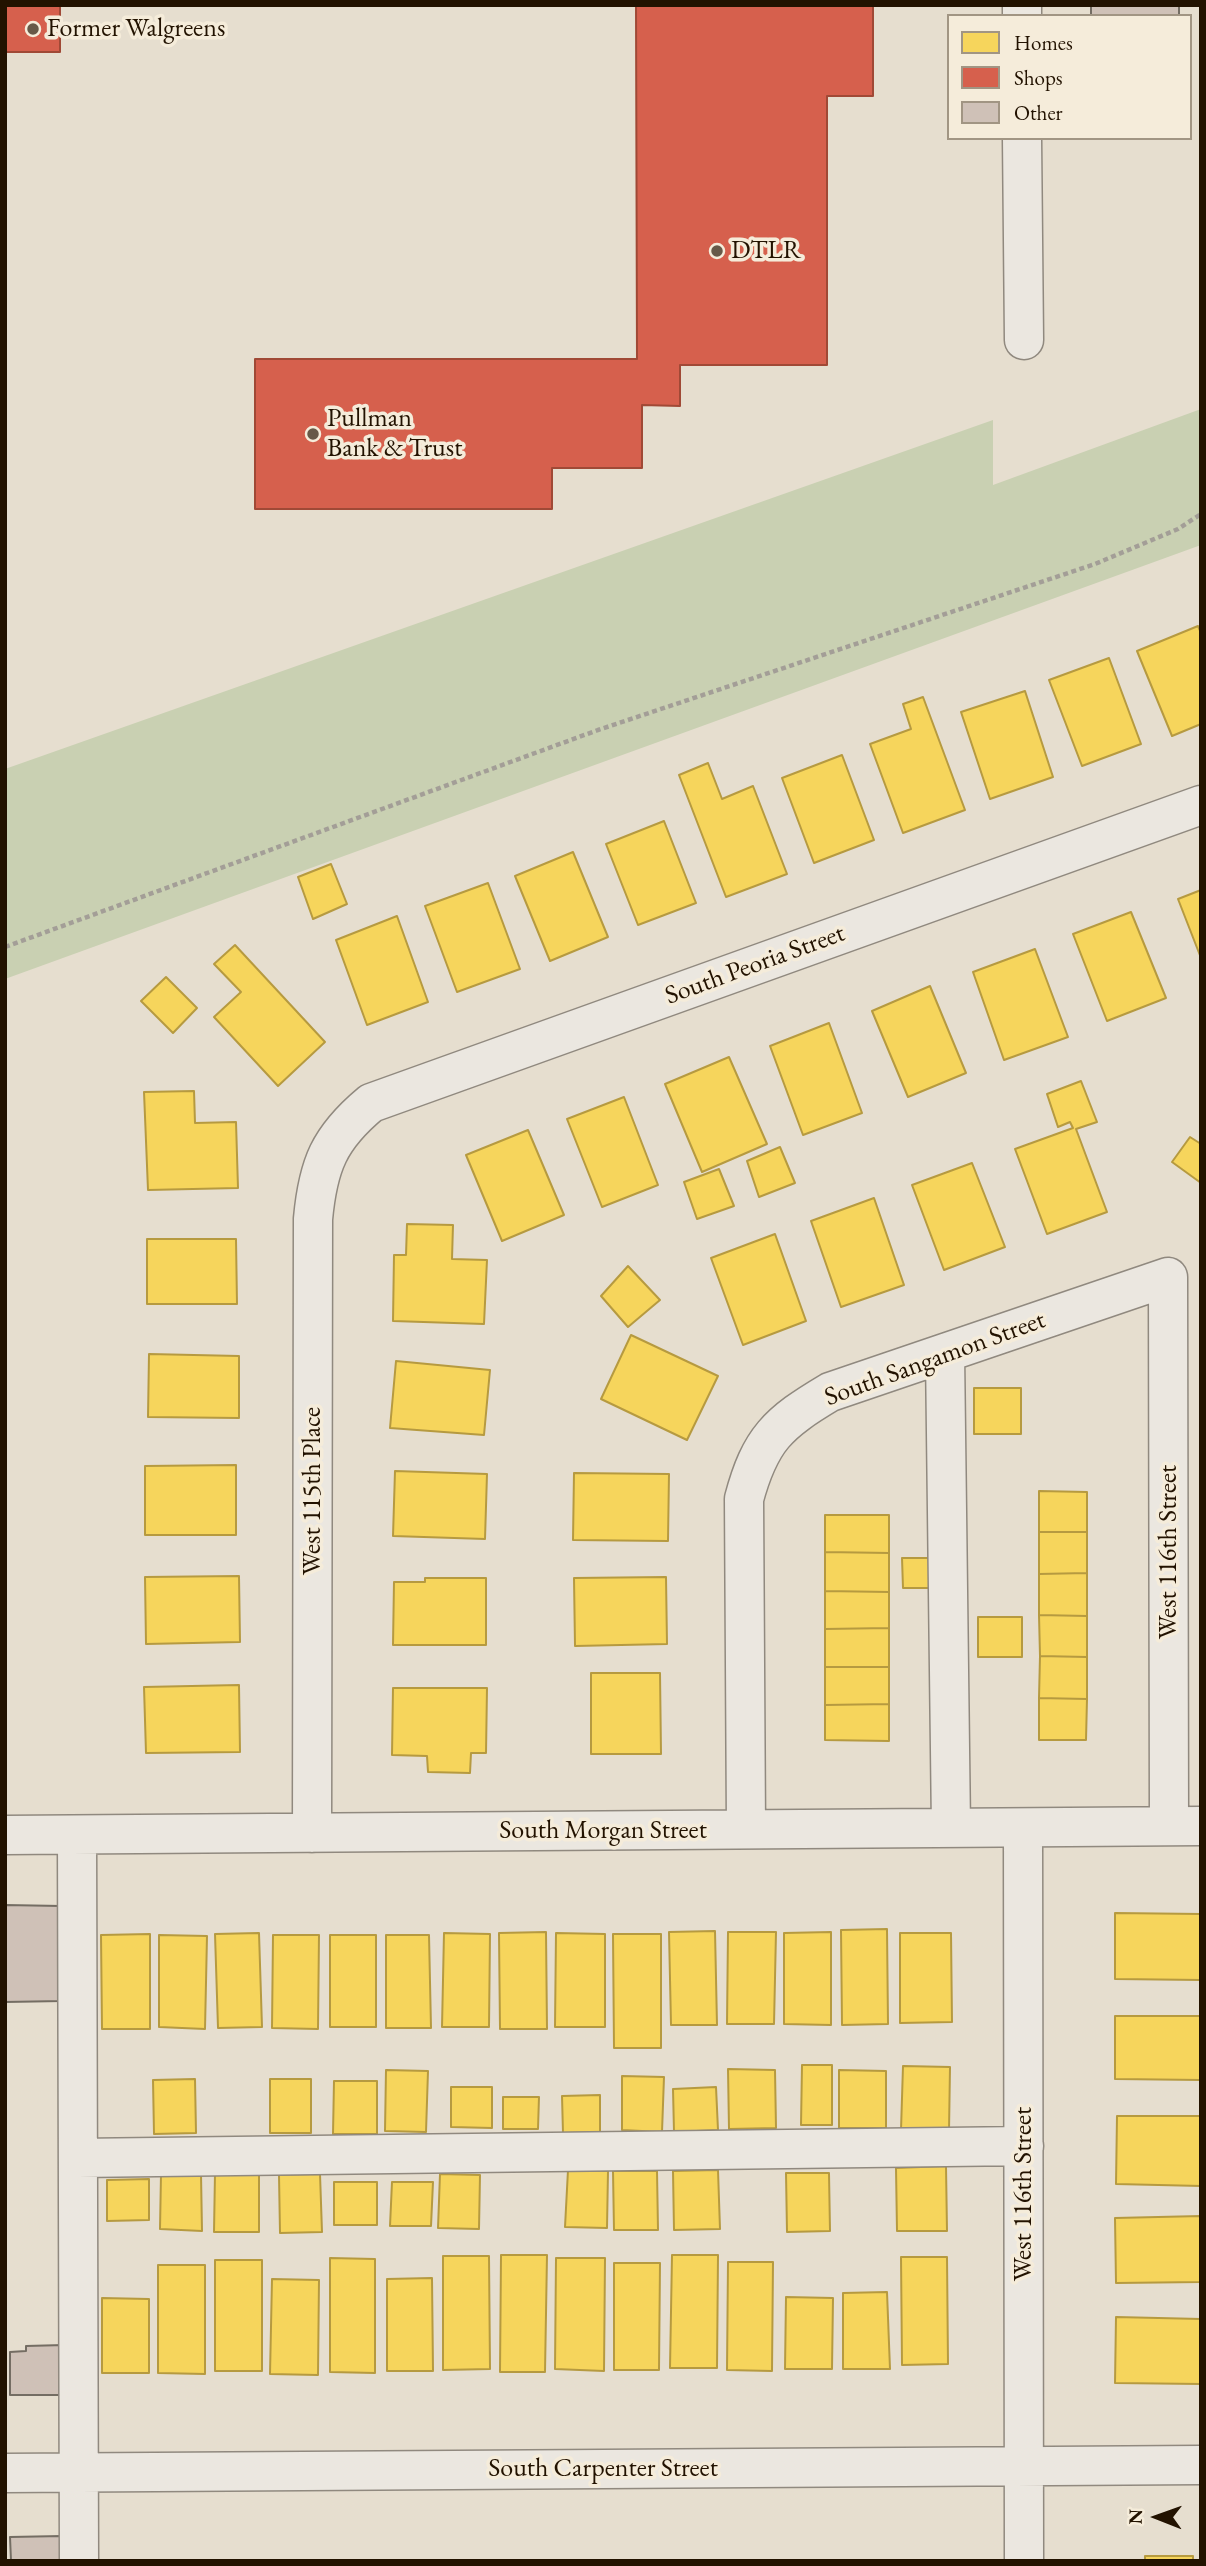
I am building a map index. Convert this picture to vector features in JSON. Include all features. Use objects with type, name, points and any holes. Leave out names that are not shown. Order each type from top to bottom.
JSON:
[{"type":"street","points":[[1023,140],[1024,340]]},
{"type":"street","name":"South Peoria Street","points":[[327,1151],[345,1124],[371,1104],[1201,805]]},
{"type":"street","name":"West 115th Place","points":[[312,1833],[313,1219],[316,1185],[327,1151]]},
{"type":"street","name":"South Sangamon Street","points":[[746,1829],[744,1499],[753,1464],[773,1433],[801,1409],[830,1392],[1168,1278]]},
{"type":"street","name":"West 116th Street","points":[[1168,1278],[1185,1826]]},
{"type":"street","points":[[945,1353],[951,1828]]},
{"type":"street","name":"South Morgan Street","points":[[5,1835],[1185,1826]]},
{"type":"street","name":"West 116th Street","points":[[1023,1828],[1024,2561]]},
{"type":"street","points":[[77,1835],[79,2561]]},
{"type":"street","points":[[78,2158],[1024,2146]]},
{"type":"street","name":"South Carpenter Street","points":[[5,2473],[1201,2465]]},
{"type":"path","points":[[5,947],[598,730],[1094,564],[1178,529],[1201,514]]},
{"type":"green space","points":[[1201,409],[1201,545],[5,979],[5,769],[993,420],[993,485]]},
{"type":"building: Homes","points":[[1198,626],[1201,633],[1201,724],[1172,736],[1137,651]]},
{"type":"building: Homes","points":[[1109,658],[1141,744],[1082,766],[1049,680]]},
{"type":"building: Homes","points":[[1025,691],[1053,777],[990,799],[961,712]]},
{"type":"building: Homes","points":[[923,697],[965,810],[903,833],[870,744],[911,729],[903,704]]},
{"type":"building: Homes","points":[[842,755],[874,840],[814,863],[782,778]]},
{"type":"building: Homes","points":[[708,763],[722,799],[753,786],[787,874],[726,897],[679,775]]},
{"type":"building: Homes","points":[[664,821],[696,903],[638,925],[606,844]]},
{"type":"building: Homes","points":[[573,852],[608,937],[550,961],[515,876]]},
{"type":"building: Homes","points":[[331,864],[347,904],[313,919],[298,877]]},
{"type":"building: Homes","points":[[488,883],[520,969],[457,992],[425,906]]},
{"type":"building: Homes","points":[[1201,890],[1201,958],[1178,899]]},
{"type":"building: Homes","points":[[1131,912],[1166,998],[1107,1021],[1073,934]]},
{"type":"building: Homes","points":[[397,916],[428,1002],[367,1025],[336,940]]},
{"type":"building: Homes","points":[[235,945],[325,1042],[278,1086],[214,1017],[241,992],[214,964]]},
{"type":"building: Homes","points":[[1035,949],[1068,1037],[1004,1060],[973,972]]},
{"type":"building: Homes","points":[[166,977],[197,1008],[173,1033],[141,1001]]},
{"type":"building: Homes","points":[[930,986],[966,1073],[908,1097],[872,1011]]},
{"type":"building: Homes","points":[[829,1023],[862,1113],[803,1135],[770,1046]]},
{"type":"building: Homes","points":[[729,1057],[767,1144],[702,1172],[665,1084]]},
{"type":"building: Homes","points":[[1081,1081],[1097,1122],[1076,1129],[1107,1212],[1047,1234],[1015,1149],[1073,1128],[1070,1122],[1058,1127],[1047,1094]]},
{"type":"building: Homes","points":[[194,1091],[195,1123],[236,1122],[238,1188],[148,1190],[144,1092]]},
{"type":"building: Homes","points":[[624,1097],[658,1185],[602,1207],[567,1119]]},
{"type":"building: Homes","points":[[528,1130],[564,1215],[502,1241],[466,1155]]},
{"type":"building: Homes","points":[[1190,1137],[1201,1144],[1201,1183],[1172,1162]]},
{"type":"building: Homes","points":[[780,1147],[795,1183],[759,1197],[747,1161]]},
{"type":"building: Homes","points":[[972,1163],[1005,1247],[944,1270],[912,1185]]},
{"type":"building: Homes","points":[[719,1169],[734,1206],[697,1219],[684,1182]]},
{"type":"building: Homes","points":[[874,1198],[904,1285],[841,1307],[811,1221]]},
{"type":"building: Homes","points":[[407,1224],[453,1225],[452,1259],[487,1260],[484,1324],[393,1321],[394,1255],[406,1255]]},
{"type":"building: Homes","points":[[775,1234],[806,1321],[743,1345],[711,1258]]},
{"type":"building: Homes","points":[[147,1239],[236,1239],[237,1304],[147,1304]]},
{"type":"building: Homes","points":[[628,1266],[660,1300],[628,1327],[601,1296]]},
{"type":"building: Homes","points":[[631,1335],[718,1376],[687,1440],[601,1399]]},
{"type":"building: Homes","points":[[149,1354],[239,1356],[239,1418],[148,1417]]},
{"type":"building: Homes","points":[[396,1361],[490,1370],[484,1435],[390,1428]]},
{"type":"building: Homes","points":[[974,1388],[1021,1388],[1021,1434],[974,1434]]},
{"type":"building: Homes","points":[[236,1465],[236,1535],[145,1535],[145,1466]]},
{"type":"building: Homes","points":[[395,1471],[487,1474],[485,1539],[393,1536]]},
{"type":"building: Homes","points":[[574,1473],[669,1474],[668,1541],[573,1540]]},
{"type":"building: Homes","points":[[1039,1491],[1087,1492],[1087,1532],[1039,1532]]},
{"type":"building: Homes","points":[[825,1515],[889,1515],[889,1553],[825,1552]]},
{"type":"building: Homes","points":[[1039,1532],[1087,1532],[1087,1573],[1039,1574]]},
{"type":"building: Homes","points":[[825,1552],[889,1553],[889,1592],[825,1591]]},
{"type":"building: Homes","points":[[902,1558],[942,1558],[943,1588],[903,1588]]},
{"type":"building: Homes","points":[[1087,1573],[1087,1616],[1039,1615],[1039,1574]]},
{"type":"building: Homes","points":[[239,1576],[240,1642],[146,1644],[145,1577]]},
{"type":"building: Homes","points":[[666,1577],[667,1644],[575,1646],[574,1578]]},
{"type":"building: Homes","points":[[425,1578],[486,1578],[486,1645],[393,1645],[394,1582],[425,1582]]},
{"type":"building: Homes","points":[[825,1591],[889,1592],[889,1628],[825,1629]]},
{"type":"building: Homes","points":[[1039,1615],[1087,1616],[1087,1657],[1040,1656]]},
{"type":"building: Homes","points":[[978,1617],[1022,1617],[1022,1657],[978,1657]]},
{"type":"building: Homes","points":[[889,1628],[889,1667],[825,1667],[825,1629]]},
{"type":"building: Homes","points":[[1040,1656],[1087,1657],[1087,1699],[1039,1698]]},
{"type":"building: Homes","points":[[825,1667],[889,1667],[889,1704],[825,1705]]},
{"type":"building: Homes","points":[[591,1673],[660,1673],[661,1754],[591,1754]]},
{"type":"building: Homes","points":[[239,1685],[240,1752],[146,1753],[144,1687]]},
{"type":"building: Homes","points":[[393,1688],[487,1688],[486,1753],[471,1753],[470,1773],[428,1772],[427,1756],[392,1755]]},
{"type":"building: Homes","points":[[1039,1698],[1087,1699],[1086,1740],[1039,1740]]},
{"type":"building: Homes","points":[[889,1704],[889,1741],[825,1740],[825,1705]]},
{"type":"building: Homes","points":[[1115,1913],[1201,1914],[1201,1980],[1115,1979]]},
{"type":"building: Homes","points":[[887,1929],[888,2024],[842,2025],[841,1930]]},
{"type":"building: Homes","points":[[715,1931],[717,2025],[671,2025],[669,1932]]},
{"type":"building: Homes","points":[[546,1932],[547,2029],[500,2029],[499,1933]]},
{"type":"building: Homes","points":[[728,1932],[776,1932],[774,2024],[727,2024]]},
{"type":"building: Homes","points":[[831,1932],[831,2025],[784,2024],[784,1933]]},
{"type":"building: Homes","points":[[259,1933],[262,2027],[218,2028],[215,1934]]},
{"type":"building: Homes","points":[[444,1933],[490,1934],[489,2027],[442,2027]]},
{"type":"building: Homes","points":[[556,1933],[605,1934],[605,2027],[555,2027]]},
{"type":"building: Homes","points":[[900,1933],[951,1933],[952,2022],[900,2023]]},
{"type":"building: Homes","points":[[150,1934],[150,2029],[102,2029],[101,1935]]},
{"type":"building: Homes","points":[[613,1934],[661,1934],[661,2048],[614,2048]]},
{"type":"building: Homes","points":[[159,1935],[207,1936],[205,2029],[159,2027]]},
{"type":"building: Homes","points":[[273,1935],[319,1935],[318,2029],[272,2028]]},
{"type":"building: Homes","points":[[330,1935],[376,1935],[376,2027],[330,2027]]},
{"type":"building: Homes","points":[[386,1935],[429,1935],[431,2028],[386,2028]]},
{"type":"building: Homes","points":[[1115,2016],[1201,2016],[1201,2080],[1115,2079]]},
{"type":"building: Homes","points":[[802,2065],[832,2065],[832,2125],[801,2125]]},
{"type":"building: Homes","points":[[903,2066],[950,2067],[949,2131],[901,2130]]},
{"type":"building: Homes","points":[[728,2069],[775,2070],[776,2128],[729,2129]]},
{"type":"building: Homes","points":[[386,2070],[428,2071],[426,2132],[385,2131]]},
{"type":"building: Homes","points":[[839,2070],[886,2071],[886,2128],[839,2128]]},
{"type":"building: Homes","points":[[622,2076],[664,2077],[662,2132],[622,2130]]},
{"type":"building: Homes","points":[[195,2079],[196,2133],[154,2134],[153,2080]]},
{"type":"building: Homes","points":[[270,2079],[311,2079],[311,2133],[270,2133]]},
{"type":"building: Homes","points":[[334,2081],[377,2081],[377,2134],[333,2134]]},
{"type":"building: Homes","points":[[451,2087],[492,2087],[492,2128],[451,2127]]},
{"type":"building: Homes","points":[[716,2087],[718,2130],[674,2132],[673,2089]]},
{"type":"building: Homes","points":[[600,2095],[600,2132],[563,2133],[562,2096]]},
{"type":"building: Homes","points":[[503,2097],[539,2097],[538,2129],[503,2129]]},
{"type":"building: Homes","points":[[1117,2116],[1201,2116],[1201,2186],[1116,2184]]},
{"type":"building: Homes","points":[[946,2166],[947,2231],[897,2231],[896,2168]]},
{"type":"building: Homes","points":[[568,2170],[608,2171],[607,2228],[565,2227]]},
{"type":"building: Homes","points":[[718,2170],[720,2229],[674,2230],[673,2171]]},
{"type":"building: Homes","points":[[613,2171],[657,2171],[658,2230],[614,2230]]},
{"type":"building: Homes","points":[[215,2173],[259,2173],[259,2232],[214,2232]]},
{"type":"building: Homes","points":[[786,2173],[829,2173],[830,2231],[787,2232]]},
{"type":"building: Homes","points":[[161,2174],[201,2174],[202,2231],[160,2229]]},
{"type":"building: Homes","points":[[320,2174],[322,2232],[280,2233],[279,2175]]},
{"type":"building: Homes","points":[[440,2174],[480,2175],[479,2229],[438,2228]]},
{"type":"building: Homes","points":[[149,2179],[149,2220],[107,2221],[107,2180]]},
{"type":"building: Homes","points":[[334,2182],[377,2182],[377,2225],[334,2225]]},
{"type":"building: Homes","points":[[392,2182],[433,2182],[431,2226],[390,2226]]},
{"type":"building: Homes","points":[[1201,2216],[1201,2282],[1116,2283],[1115,2218]]},
{"type":"building: Homes","points":[[501,2255],[547,2255],[545,2372],[500,2372]]},
{"type":"building: Homes","points":[[672,2255],[718,2255],[717,2368],[670,2368]]},
{"type":"building: Homes","points":[[443,2256],[489,2256],[490,2369],[443,2370]]},
{"type":"building: Homes","points":[[901,2257],[947,2257],[948,2364],[902,2365]]},
{"type":"building: Homes","points":[[330,2258],[375,2259],[375,2373],[330,2372]]},
{"type":"building: Homes","points":[[556,2258],[605,2258],[604,2371],[555,2369]]},
{"type":"building: Homes","points":[[215,2260],[262,2260],[262,2371],[215,2371]]},
{"type":"building: Homes","points":[[728,2262],[773,2262],[772,2371],[727,2370]]},
{"type":"building: Homes","points":[[614,2263],[660,2263],[659,2370],[614,2370]]},
{"type":"building: Homes","points":[[158,2265],[205,2265],[205,2374],[158,2373]]},
{"type":"building: Homes","points":[[432,2278],[433,2371],[387,2371],[387,2279]]},
{"type":"building: Homes","points":[[272,2279],[319,2280],[318,2375],[270,2374]]},
{"type":"building: Homes","points":[[887,2292],[890,2369],[843,2369],[843,2293]]},
{"type":"building: Homes","points":[[786,2297],[833,2298],[832,2369],[785,2369]]},
{"type":"building: Homes","points":[[102,2298],[149,2299],[149,2373],[102,2373]]},
{"type":"building: Homes","points":[[1116,2317],[1201,2319],[1201,2384],[1115,2383]]},
{"type":"building: Homes","points":[[1145,2556],[1193,2556],[1193,2561],[1145,2561]]},
{"type":"building: Shops","name":"Former Walgreens","points":[[5,5],[60,5],[60,52],[5,52]]},
{"type":"building: Shops","points":[[636,5],[873,5],[873,96],[827,96],[827,365],[680,365],[680,406],[642,405],[642,468],[552,468],[552,509],[255,509],[255,359],[637,359]]},
{"type":"building: Other","points":[[1091,5],[1179,5],[1179,14],[1091,14]]},
{"type":"building: Other","points":[[5,1905],[61,1906],[62,2001],[5,2002]]},
{"type":"building: Other","points":[[64,2345],[63,2395],[10,2395],[10,2352],[26,2351],[26,2346]]},
{"type":"building: Other","points":[[62,2536],[63,2561],[11,2561],[10,2537]]},
{"type":"place","name":"Former Walgreens","points":[[33,29]]},
{"type":"place","name":"DTLR","points":[[717,251]]},
{"type":"place","name":"Pullman Bank & Trust","points":[[313,434]]}]
